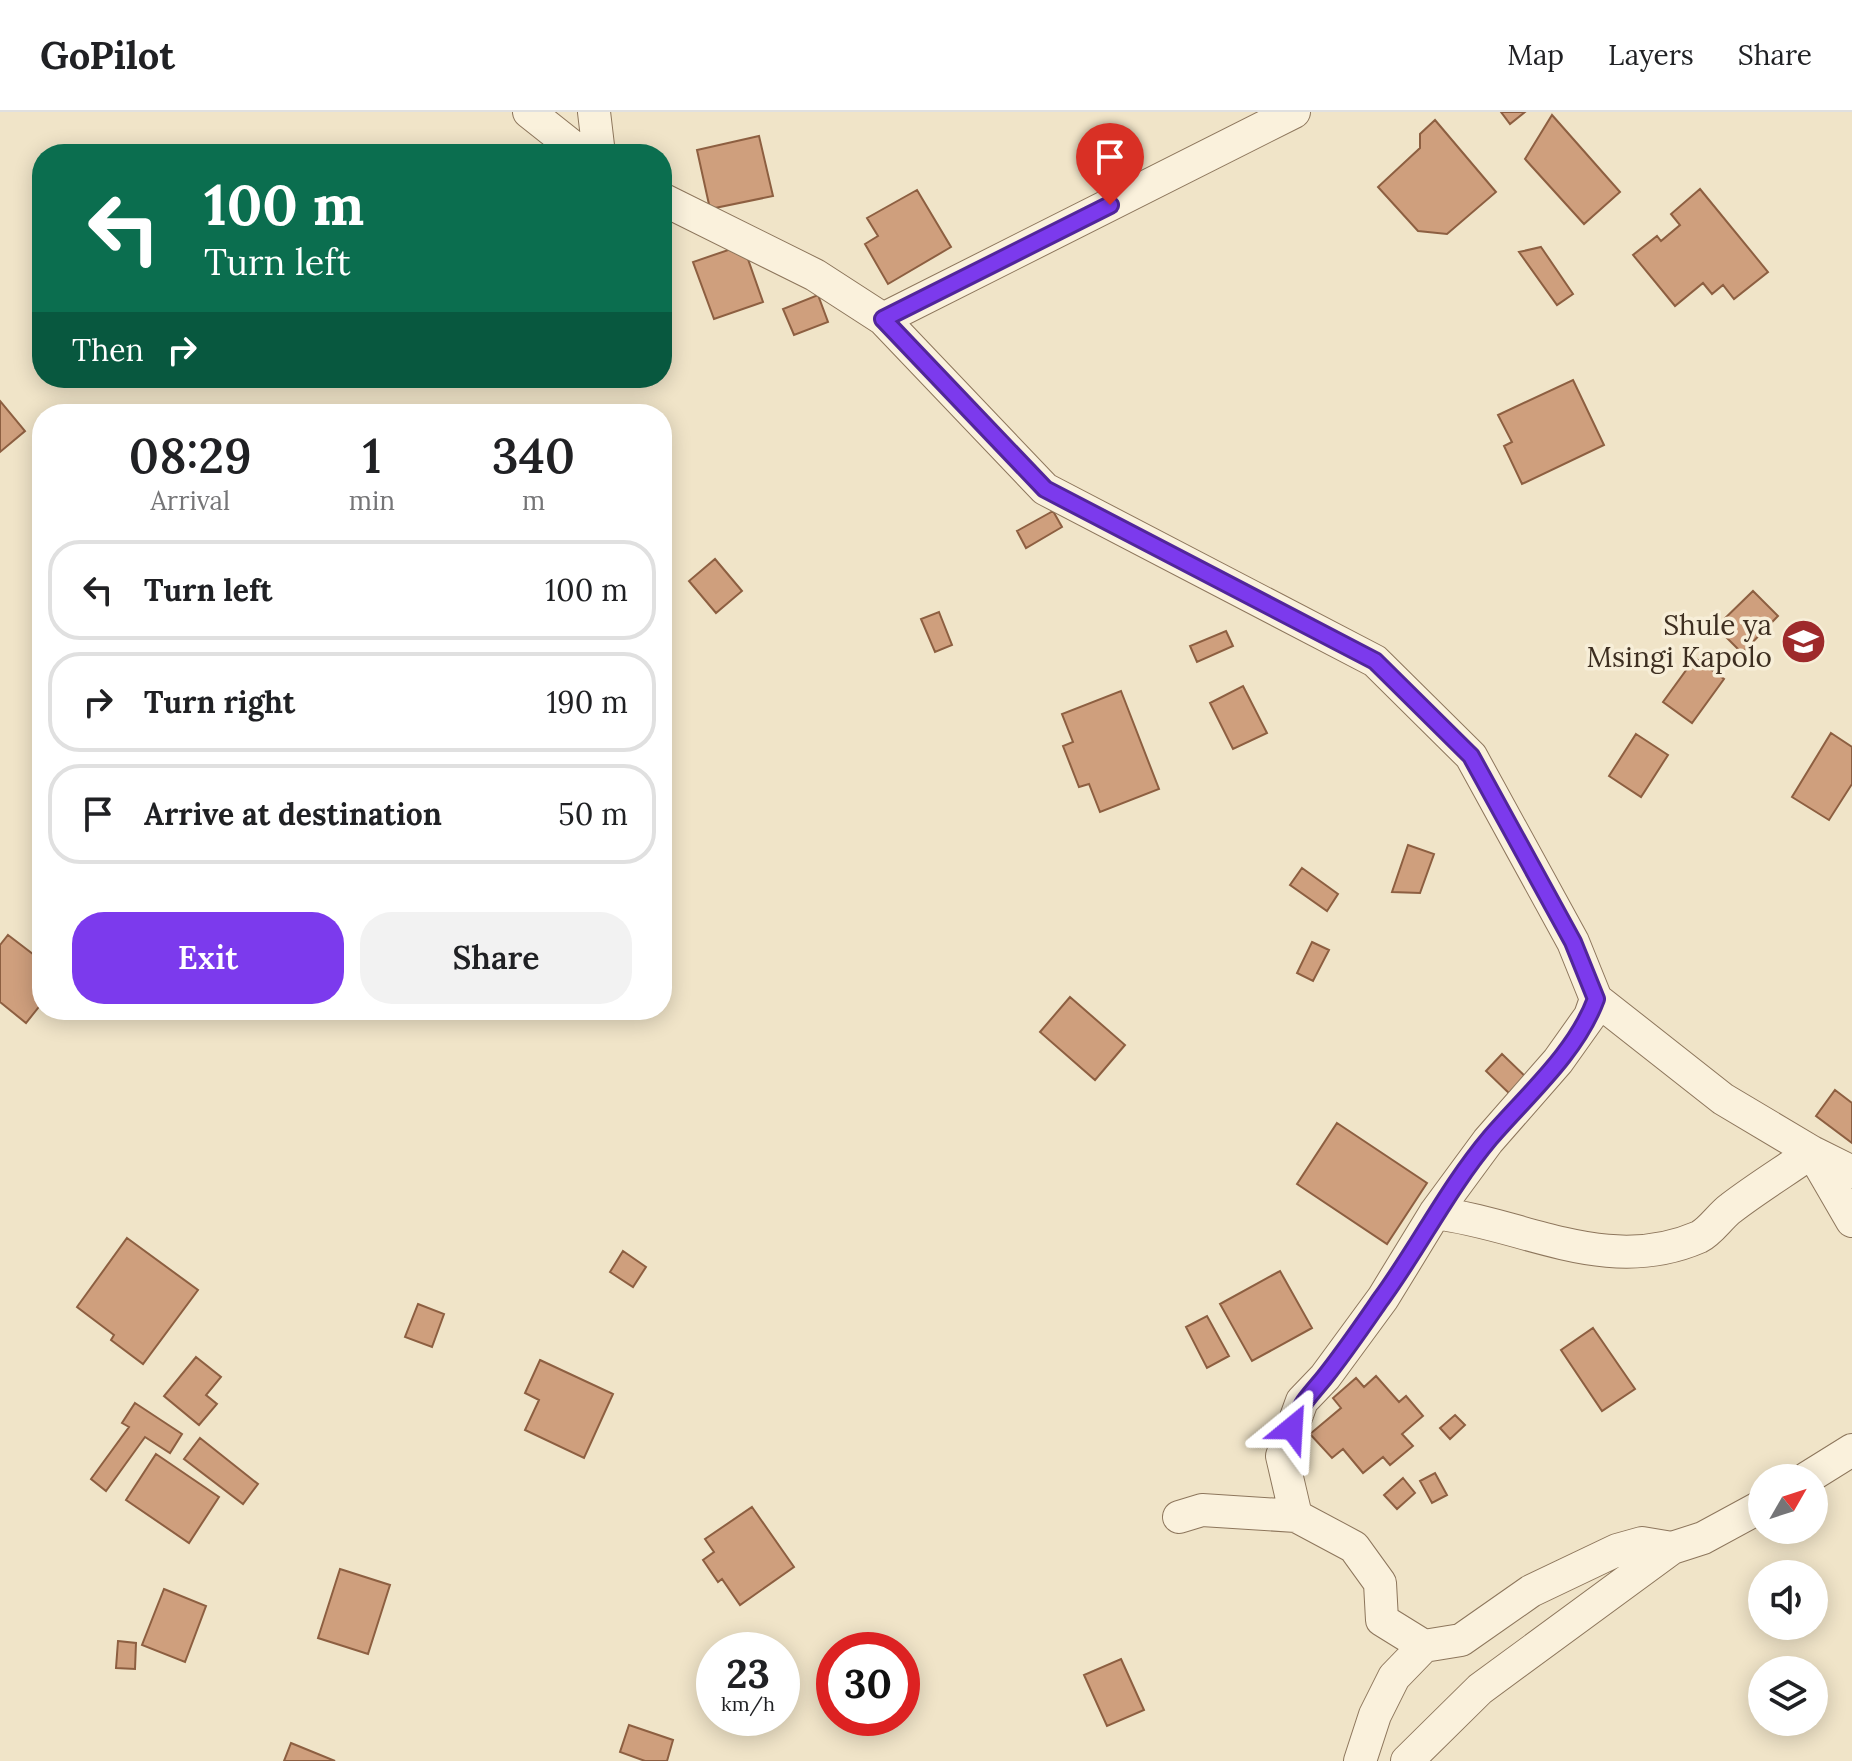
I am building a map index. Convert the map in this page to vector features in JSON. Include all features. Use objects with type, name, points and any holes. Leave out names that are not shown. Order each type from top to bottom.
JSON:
[{"type":"street","points":[[529,112],[569,144]]},
{"type":"street","points":[[594,112],[598,144]]},
{"type":"street","points":[[883,319],[1294,112]]},
{"type":"street","points":[[672,204],[815,275],[883,319],[1045,489],[1375,661],[1471,756],[1573,942],[1596,999],[1723,1099],[1852,1172]]},
{"type":"street","points":[[1296,1516],[1282,1456],[1302,1401],[1325,1377],[1383,1298],[1435,1213],[1488,1141],[1558,1061],[1590,1016],[1596,999]]},
{"type":"street","points":[[1435,1213],[1471,1217],[1537,1239],[1577,1247],[1619,1253],[1656,1249],[1701,1236],[1744,1198],[1812,1152]]},
{"type":"street","points":[[1812,1152],[1852,1221]]},
{"type":"street","points":[[1828,1465],[1852,1450]]},
{"type":"street","points":[[1179,1517],[1202,1510],[1296,1516],[1354,1547],[1380,1583],[1382,1620],[1424,1646]]},
{"type":"street","points":[[1407,1761],[1480,1689],[1672,1548],[1703,1538],[1748,1514]]},
{"type":"street","points":[[1360,1761],[1375,1715],[1394,1677],[1424,1646],[1461,1640],[1531,1591],[1617,1550],[1642,1543],[1672,1548]]},
{"type":"building","points":[[1501,112],[1525,112],[1510,124]]},
{"type":"building","points":[[1552,115],[1620,192],[1584,224],[1525,159]]},
{"type":"building","points":[[1435,120],[1496,192],[1447,234],[1418,231],[1378,187],[1420,148],[1420,134]]},
{"type":"building","points":[[759,136],[773,196],[710,209],[697,150]]},
{"type":"building","points":[[1700,189],[1768,272],[1734,299],[1723,285],[1712,294],[1703,283],[1675,306],[1633,255],[1657,236],[1661,241],[1680,225],[1671,214]]},
{"type":"building","points":[[917,190],[951,247],[888,284],[865,244],[878,236],[867,218]]},
{"type":"building","points":[[743,245],[763,302],[714,319],[693,262]]},
{"type":"building","points":[[1541,247],[1573,294],[1557,305],[1519,252]]},
{"type":"building","points":[[818,295],[828,322],[794,335],[783,309]]},
{"type":"building","points":[[1573,380],[1604,445],[1522,484],[1504,446],[1512,442],[1498,415]]},
{"type":"building","points":[[0,401],[25,431],[0,452]]},
{"type":"building","points":[[1053,511],[1062,527],[1026,548],[1017,531]]},
{"type":"building","points":[[715,559],[742,591],[716,613],[689,581]]},
{"type":"building","points":[[1753,591],[1778,616],[1742,653],[1716,627]]},
{"type":"building","points":[[939,612],[952,645],[935,652],[921,619]]},
{"type":"building","points":[[1226,631],[1233,646],[1197,662],[1190,646]]},
{"type":"building","points":[[1695,658],[1724,679],[1692,723],[1663,702]]},
{"type":"building","points":[[1243,686],[1267,733],[1233,749],[1210,703]]},
{"type":"building","points":[[1121,691],[1159,789],[1100,812],[1089,784],[1079,787],[1063,746],[1073,742],[1062,714]]},
{"type":"building","points":[[1831,733],[1852,747],[1852,784],[1829,820],[1792,797]]},
{"type":"building","points":[[1636,734],[1668,755],[1641,797],[1609,776]]},
{"type":"building","points":[[1408,845],[1434,854],[1420,893],[1392,892]]},
{"type":"building","points":[[1302,868],[1338,894],[1327,911],[1290,885]]},
{"type":"building","points":[[8,935],[32,953],[32,1016],[26,1023],[0,1002],[0,945]]},
{"type":"building","points":[[1312,942],[1329,950],[1313,981],[1297,973]]},
{"type":"building","points":[[1070,997],[1125,1045],[1095,1080],[1040,1032]]},
{"type":"building","points":[[1502,1054],[1528,1079],[1513,1097],[1486,1071]]},
{"type":"building","points":[[1835,1090],[1852,1103],[1852,1143],[1816,1116]]},
{"type":"building","points":[[1337,1123],[1427,1183],[1387,1244],[1297,1184]]},
{"type":"building","points":[[127,1238],[198,1290],[143,1364],[111,1340],[114,1335],[77,1307]]},
{"type":"building","points":[[623,1251],[646,1267],[633,1287],[610,1272]]},
{"type":"building","points":[[1280,1271],[1312,1328],[1252,1361],[1220,1304]]},
{"type":"building","points":[[418,1304],[444,1314],[432,1347],[405,1337]]},
{"type":"building","points":[[1207,1316],[1229,1356],[1207,1368],[1186,1327]]},
{"type":"building","points":[[1593,1328],[1635,1389],[1602,1411],[1561,1350]]},
{"type":"building","points":[[196,1357],[221,1377],[206,1395],[217,1404],[199,1425],[164,1396]]},
{"type":"building","points":[[540,1360],[613,1394],[584,1458],[525,1430],[539,1400],[525,1393]]},
{"type":"building","points":[[1376,1376],[1399,1402],[1406,1396],[1423,1416],[1402,1434],[1413,1446],[1390,1465],[1383,1457],[1363,1473],[1343,1449],[1332,1458],[1310,1434],[1341,1408],[1333,1398],[1356,1378],[1364,1387]]},
{"type":"building","points":[[135,1403],[182,1434],[170,1453],[145,1437],[106,1491],[91,1479],[129,1427],[122,1423]]},
{"type":"building","points":[[1455,1415],[1465,1425],[1450,1439],[1440,1428]]},
{"type":"building","points":[[200,1438],[258,1484],[243,1504],[184,1459]]},
{"type":"building","points":[[156,1454],[219,1497],[189,1543],[126,1500]]},
{"type":"building","points":[[1435,1473],[1447,1495],[1432,1503],[1420,1481]]},
{"type":"building","points":[[1403,1478],[1415,1493],[1397,1509],[1384,1495]]},
{"type":"building","points":[[752,1507],[794,1567],[740,1605],[722,1579],[718,1582],[703,1560],[714,1552],[705,1539]]},
{"type":"building","points":[[340,1569],[390,1585],[368,1654],[318,1638]]},
{"type":"building","points":[[164,1589],[206,1606],[185,1662],[142,1645]]},
{"type":"building","points":[[118,1641],[136,1643],[135,1669],[116,1668]]},
{"type":"building","points":[[1121,1659],[1144,1710],[1107,1726],[1084,1675]]},
{"type":"building","points":[[629,1725],[673,1740],[667,1761],[645,1761],[620,1752]]},
{"type":"building","points":[[291,1743],[335,1761],[284,1761]]},
{"type":"place","name":"Shule ya Msingi Kapolo","points":[[1803,641]]},
{"type":"route","points":[[1110,205],[883,319],[1045,489],[1375,661],[1471,756],[1573,942],[1596,999],[1590,1016],[1558,1061],[1488,1141],[1435,1213],[1383,1298],[1325,1377],[1302,1401],[1292,1428]]}]
